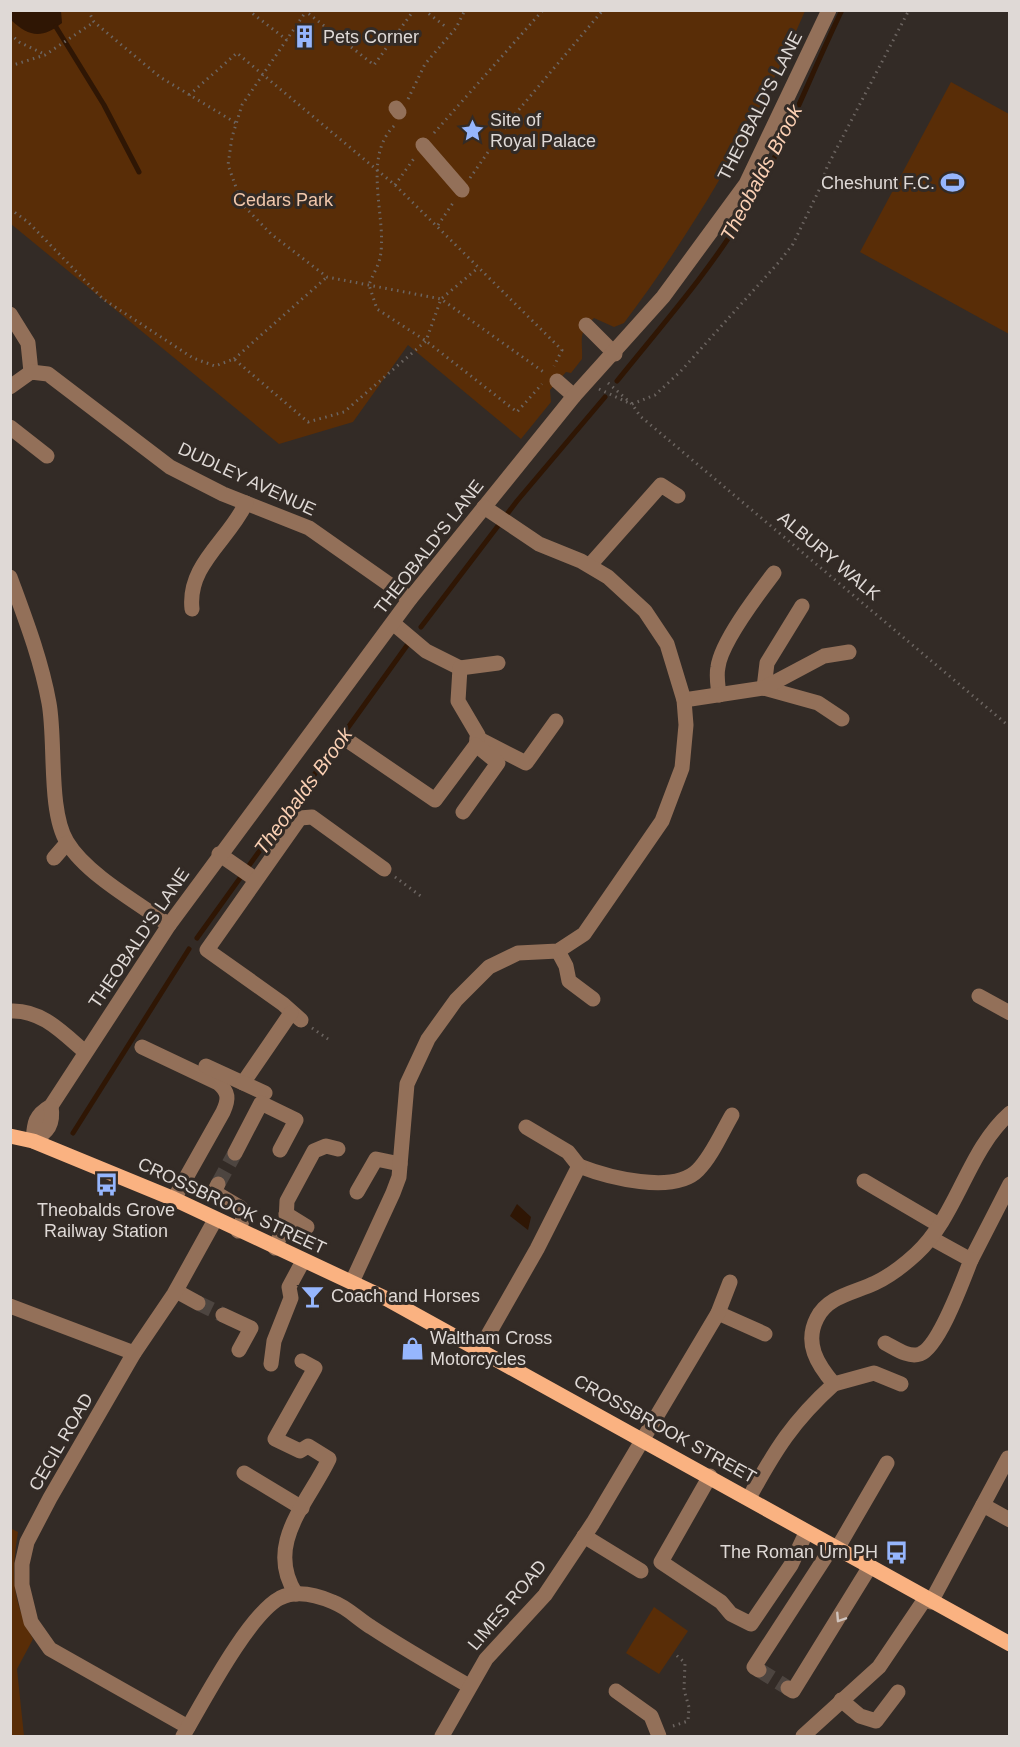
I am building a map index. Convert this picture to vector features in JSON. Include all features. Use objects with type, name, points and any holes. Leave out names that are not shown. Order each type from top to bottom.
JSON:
[{"type":"main road","name":"CROSSBROOK STREET","points":[[10,1136],[33,1141],[174,1199],[303,1261],[352,1281],[644,1439],[806,1533],[1010,1644]]},
{"type":"street","name":"THEOBALD'S LANE","points":[[33,1141],[34,1121],[40,1112],[51,1107],[169,925],[219,854],[394,624],[410,599],[574,396],[615,354],[663,297],[746,184],[829,10]]},
{"type":"street","points":[[423,145],[462,190]]},
{"type":"street","points":[[10,314],[28,343],[31,372],[10,387]]},
{"type":"street","points":[[585,325],[615,354]]},
{"type":"street","name":"DUDLEY AVENUE","points":[[31,372],[48,374],[60,381],[170,468],[246,503],[309,528],[410,599]]},
{"type":"street","points":[[553,379],[574,396]]},
{"type":"street","points":[[10,427],[47,456]]},
{"type":"street","points":[[590,565],[661,485],[678,496]]},
{"type":"street","points":[[192,609],[191,594],[197,572],[234,527],[246,503]]},
{"type":"street","points":[[352,1281],[390,1202],[400,1164],[402,1117],[407,1084],[418,1056],[442,1019],[472,982],[505,958],[518,953],[558,951],[584,934],[662,821],[682,768],[686,725],[684,700],[667,644],[645,611],[620,586],[590,565],[539,544],[484,507]]},
{"type":"street","points":[[718,695],[718,666],[722,653],[752,601],[774,573]]},
{"type":"street","points":[[10,576],[45,683],[52,723],[57,817],[68,843],[94,870],[169,925]]},
{"type":"street","points":[[764,688],[767,663],[802,606]]},
{"type":"street","points":[[394,624],[426,651],[460,668],[481,663],[498,663]]},
{"type":"street","points":[[684,700],[764,688],[824,656],[849,652]]},
{"type":"street","points":[[460,668],[458,701],[477,740],[498,763],[463,812]]},
{"type":"street","points":[[764,688],[818,703],[842,719]]},
{"type":"street","points":[[477,740],[526,763],[556,721]]},
{"type":"street","points":[[347,741],[435,800],[477,740]]},
{"type":"street","points":[[243,1083],[296,1016],[283,1004],[207,950],[252,877],[300,818],[312,818],[384,869]]},
{"type":"street","points":[[54,858],[68,843]]},
{"type":"street","points":[[219,854],[252,877]]},
{"type":"street","points":[[558,951],[566,966],[569,981],[593,999]]},
{"type":"street","points":[[979,996],[1010,1013]]},
{"type":"street","points":[[10,1011],[29,1011],[39,1015],[85,1052]]},
{"type":"street","points":[[161,1045],[265,1094]]},
{"type":"street","points":[[142,1047],[218,1083],[226,1090],[228,1101],[223,1112],[174,1199]]},
{"type":"street","points":[[235,1153],[261,1103],[296,1120],[280,1150]]},
{"type":"street","points":[[834,1384],[818,1365],[812,1349],[814,1325],[822,1310],[834,1300],[877,1283],[895,1272],[935,1231],[983,1147],[999,1122],[1010,1113]]},
{"type":"street","points":[[526,1127],[568,1152],[579,1166],[621,1179],[673,1181],[690,1176],[700,1168],[732,1115]]},
{"type":"street","points":[[275,1248],[286,1222],[287,1201],[314,1151],[326,1146],[338,1149]]},
{"type":"street","points":[[357,1192],[376,1159],[400,1164]]},
{"type":"street","points":[[480,1349],[537,1249],[579,1166]]},
{"type":"street","points":[[864,1181],[935,1231],[971,1260]]},
{"type":"street","points":[[218,1184],[214,1192],[241,1208],[244,1216],[238,1230]]},
{"type":"street","points":[[885,1343],[908,1354],[920,1354],[930,1347],[1010,1184]]},
{"type":"street","points":[[286,1214],[307,1227]]},
{"type":"street","name":"CECIL ROAD","points":[[189,1732],[50,1649],[31,1622],[22,1585],[22,1564],[27,1542],[134,1353],[176,1291],[215,1220]]},
{"type":"street","points":[[271,1364],[274,1341],[291,1298],[289,1287],[303,1261]]},
{"type":"street","name":"LIMES ROAD","points":[[442,1737],[470,1686],[501,1640],[545,1595],[584,1536],[718,1313],[730,1282]]},
{"type":"street","points":[[176,1291],[198,1303]]},
{"type":"street","points":[[10,1306],[134,1353]]},
{"type":"street","points":[[718,1313],[765,1334]]},
{"type":"street","points":[[224,1315],[251,1328],[239,1350]]},
{"type":"street","points":[[296,1594],[284,1571],[284,1549],[304,1503],[329,1459],[308,1446],[300,1451],[275,1439],[315,1368],[302,1361]]},
{"type":"street","points":[[749,1498],[787,1433],[807,1408],[834,1384],[874,1373],[901,1384]]},
{"type":"street","points":[[803,1737],[887,1657],[928,1601],[1008,1458]]},
{"type":"street","points":[[759,1670],[754,1667],[834,1548],[887,1463]]},
{"type":"street","points":[[244,1473],[304,1503]]},
{"type":"street","points":[[710,1476],[661,1562],[721,1602],[730,1614],[751,1624],[791,1565],[806,1533]]},
{"type":"street","points":[[983,1505],[1010,1520]]},
{"type":"street","points":[[584,1536],[640,1571]]},
{"type":"street","points":[[788,1688],[793,1691],[869,1568]]},
{"type":"street","points":[[189,1732],[246,1635],[264,1610],[280,1598],[296,1594],[314,1595],[336,1603],[385,1636],[470,1686]]},
{"type":"street","points":[[616,1691],[651,1716],[659,1736]]},
{"type":"street","points":[[841,1700],[860,1716],[876,1721],[898,1692]]},
{"type":"path","points":[[88,10],[94,22],[160,77],[236,123]]},
{"type":"path","points":[[248,10],[286,40]]},
{"type":"path","points":[[414,10],[374,66],[305,11],[242,105],[236,123],[228,165],[242,204],[271,234],[327,277],[441,299],[553,379]]},
{"type":"path","points":[[424,10],[446,27]]},
{"type":"path","points":[[189,95],[237,53],[377,169],[438,225],[478,268],[562,350],[553,379],[517,412],[426,341],[377,309],[369,285],[380,258],[377,169],[384,140],[425,64],[456,28],[465,10]]},
{"type":"path","points":[[395,185],[423,145],[543,10]]},
{"type":"path","points":[[438,225],[511,119],[603,10]]},
{"type":"path","points":[[632,404],[655,395],[680,372],[793,244],[821,186],[827,166],[909,10]]},
{"type":"path","points":[[10,66],[45,55],[94,22]]},
{"type":"path","points":[[10,34],[45,55]]},
{"type":"path","points":[[10,209],[28,222],[103,299],[193,358],[215,366],[234,359],[327,277]]},
{"type":"path","points":[[234,359],[308,422],[344,412],[426,341],[441,299],[478,268]]},
{"type":"path","name":"ALBURY WALK","points":[[609,384],[632,404],[640,416],[1010,727]]},
{"type":"path","name":"ALBURY WALK","points":[[606,393],[632,404]]},
{"type":"path","points":[[384,869],[422,897]]},
{"type":"path","points":[[659,1736],[674,1725],[688,1721],[689,1707],[684,1690],[685,1663],[676,1655]]},
{"type":"green space","name":"Cedars Park","points":[[10,11],[805,11],[746,133],[701,211],[651,287],[624,323],[614,327],[594,318],[589,323],[582,337],[582,359],[571,373],[566,372],[550,390],[551,402],[521,439],[408,345],[353,422],[279,444],[11,224]]},
{"type":"green space","name":"Cheshunt F.C.","points":[[951,82],[1009,114],[1009,334],[860,252]]},
{"type":"green space","points":[[10,1528],[18,1532],[14,1562],[17,1599],[33,1639],[17,1669],[24,1736],[11,1736]]},
{"type":"green space","points":[[654,1607],[688,1631],[659,1674],[626,1653]]},
{"type":"shaded area","points":[[10,11],[61,11],[62,23],[42,34],[30,33],[11,20]]},
{"type":"shaded area","points":[[517,1204],[531,1217],[528,1230],[510,1216]]},
{"type":"waterway","name":"Theobalds Brook","points":[[617,381],[701,276],[747,209],[785,136],[842,10]]},
{"type":"waterway","points":[[56,27],[104,105],[139,172]]},
{"type":"waterway","name":"Theobalds Brook","points":[[421,627],[517,501],[605,397]]},
{"type":"waterway","name":"Theobalds Brook","points":[[197,938],[408,644]]},
{"type":"waterway","name":"Theobalds Brook","points":[[73,1133],[189,949]]},
{"type":"tunnel","points":[[218,1184],[235,1153]]},
{"type":"tunnel","points":[[198,1303],[223,1315]]},
{"type":"tunnel","points":[[759,1670],[788,1688]]},
{"type":"place","name":"Pets Corner","points":[[305,37]]},
{"type":"place","name":"Site of Royal Palace","points":[[472,130]]},
{"type":"place","name":"Cheshunt F.C.","points":[[953,183]]},
{"type":"place","name":"Theobalds Grove Railway Station","points":[[106,1184]]},
{"type":"place","name":"Coach and Horses","points":[[313,1296]]},
{"type":"place","name":"Waltham Cross Motorcycles","points":[[412,1348]]},
{"type":"place","name":"The Roman Urn PH","points":[[896,1552]]}]
